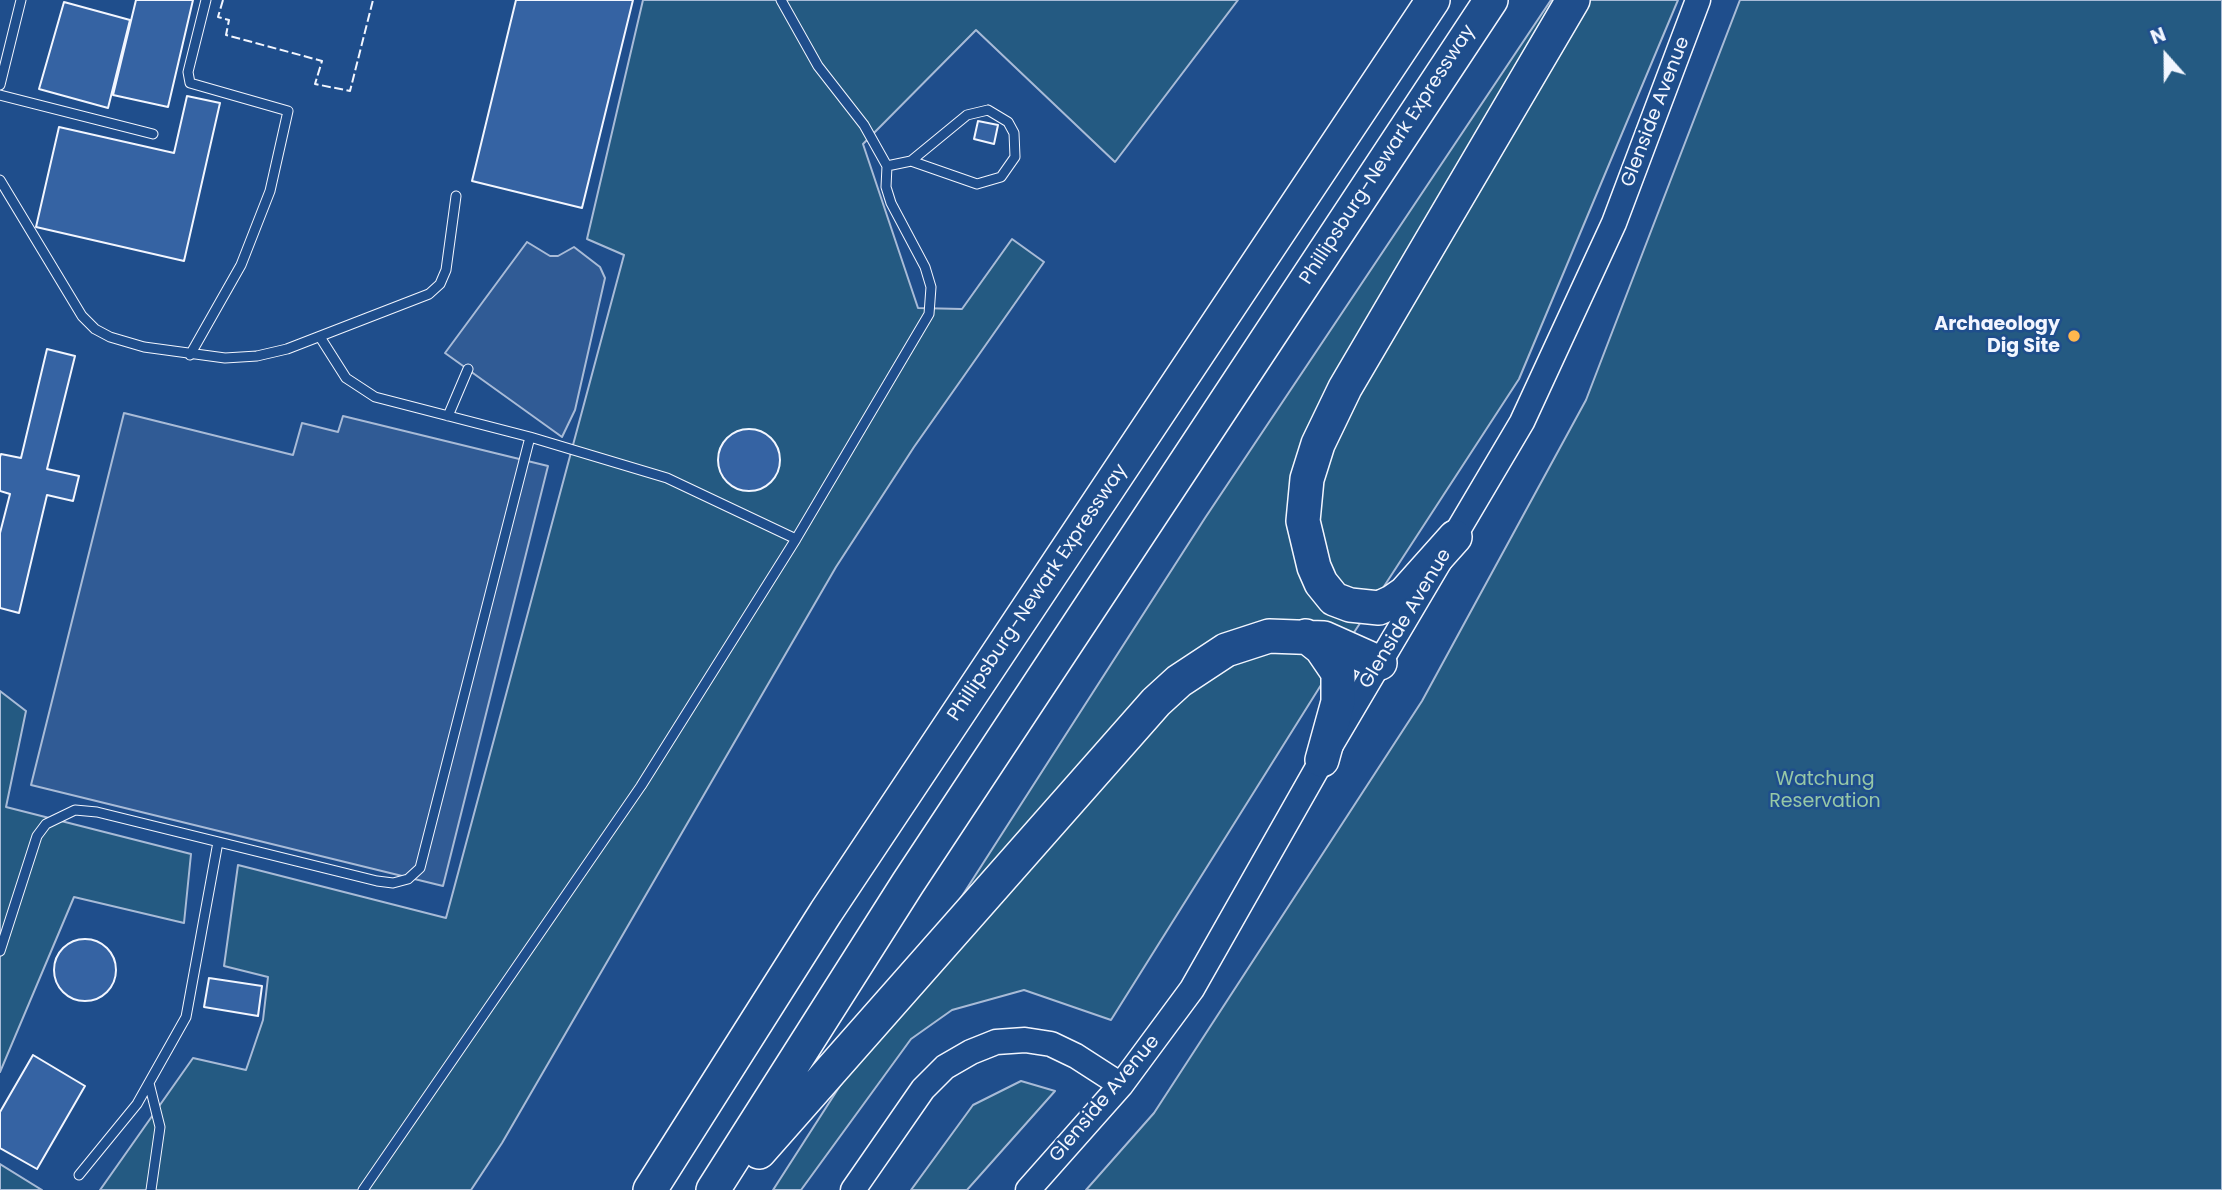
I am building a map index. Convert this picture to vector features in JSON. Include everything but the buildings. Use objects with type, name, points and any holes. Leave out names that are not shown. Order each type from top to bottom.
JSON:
[{"type":"highway","name":"Phillipsburg-Newark Expressway","points":[[650,1190],[826,912],[1433,0]]},
{"type":"highway","name":"Phillipsburg-Newark Expressway","points":[[713,1190],[908,883],[1491,0]]},
{"type":"highway","points":[[1385,654],[1321,583],[1314,568],[1303,521],[1307,479],[1318,444],[1345,388],[1573,0]]},
{"type":"highway","points":[[1335,599],[1362,608],[1379,608],[1392,602],[1405,593],[1455,537]]},
{"type":"highway","points":[[731,1190],[774,1132],[1156,702],[1179,681],[1226,650],[1269,636],[1306,636],[1385,654]]},
{"type":"highway","points":[[1306,636],[1321,648],[1338,673],[1338,702],[1322,760]]},
{"type":"main road","name":"Glenside Avenue","points":[[1028,1190],[1121,1085],[1192,989],[1322,760],[1522,422],[1608,236],[1698,0]]},
{"type":"main road","points":[[853,1190],[923,1089],[945,1067],[996,1042],[1025,1040],[1051,1044],[1096,1067],[1121,1085]]},
{"type":"lane","points":[[0,85],[21,0]]},
{"type":"lane","points":[[190,355],[240,265],[270,191],[288,111],[190,83],[188,72],[206,0]]},
{"type":"lane","points":[[363,1190],[641,786],[796,539],[929,314],[931,287],[925,267],[891,203],[886,187],[887,166],[864,125],[818,66],[781,0]]},
{"type":"lane","points":[[0,95],[153,134]]},
{"type":"lane","points":[[887,166],[911,161],[958,121],[977,111],[988,110],[999,114],[1014,133],[1017,145],[1010,168],[990,182],[964,181],[911,161]]},
{"type":"lane","points":[[0,180],[88,323],[110,337],[190,355],[225,358],[257,356],[320,337],[429,295],[440,284],[446,270],[456,196]]},
{"type":"lane","points":[[320,337],[346,378],[360,390],[375,397],[530,437],[667,478],[796,539]]},
{"type":"lane","points":[[448,416],[468,369]]},
{"type":"lane","points":[[0,951],[37,836],[46,824],[59,815],[75,810],[97,812],[377,881],[393,883],[408,878],[420,868],[530,437]]},
{"type":"lane","points":[[79,1175],[137,1104],[186,1017],[218,842]]},
{"type":"lane","points":[[149,1083],[160,1127],[150,1190]]},
{"type":"green space","points":[[643,0],[1238,0],[1115,162],[976,30],[863,144],[918,308],[962,309],[1012,239],[1044,262],[914,447],[836,567],[502,1143],[471,1190],[100,1190],[193,1058],[246,1070],[263,1020],[268,977],[224,966],[238,865],[446,918],[624,255],[587,239]]},
{"type":"green space","points":[[1551,0],[1678,0],[1519,379],[1353,634],[1111,1020],[1024,990],[952,1010],[911,1039],[801,1190],[773,1190],[1205,518]]},
{"type":"green space","name":"Watchung Reservation","points":[[1740,0],[2222,0],[2222,1190],[1086,1190],[1154,1113],[1422,701],[1586,400]]},
{"type":"green space","points":[[0,691],[26,711],[6,807],[191,854],[184,923],[74,897],[0,1072]]},
{"type":"green space","points":[[1021,1081],[1055,1091],[967,1190],[911,1190],[973,1105]]},
{"type":"green space","points":[[0,1164],[42,1190],[0,1190]]},
{"type":"shaded area","points":[[527,242],[550,256],[558,256],[574,247],[600,267],[605,278],[575,410],[562,437],[445,353]]},
{"type":"shaded area","points":[[124,413],[293,455],[302,423],[338,432],[343,416],[548,466],[443,886],[31,785]]},
{"type":"fence","points":[[223,0],[218,17],[229,20],[226,35],[322,61],[315,84],[350,91],[373,0]]},
{"type":"place","name":"Archaeology Dig Site","points":[[2074,336]]}]
